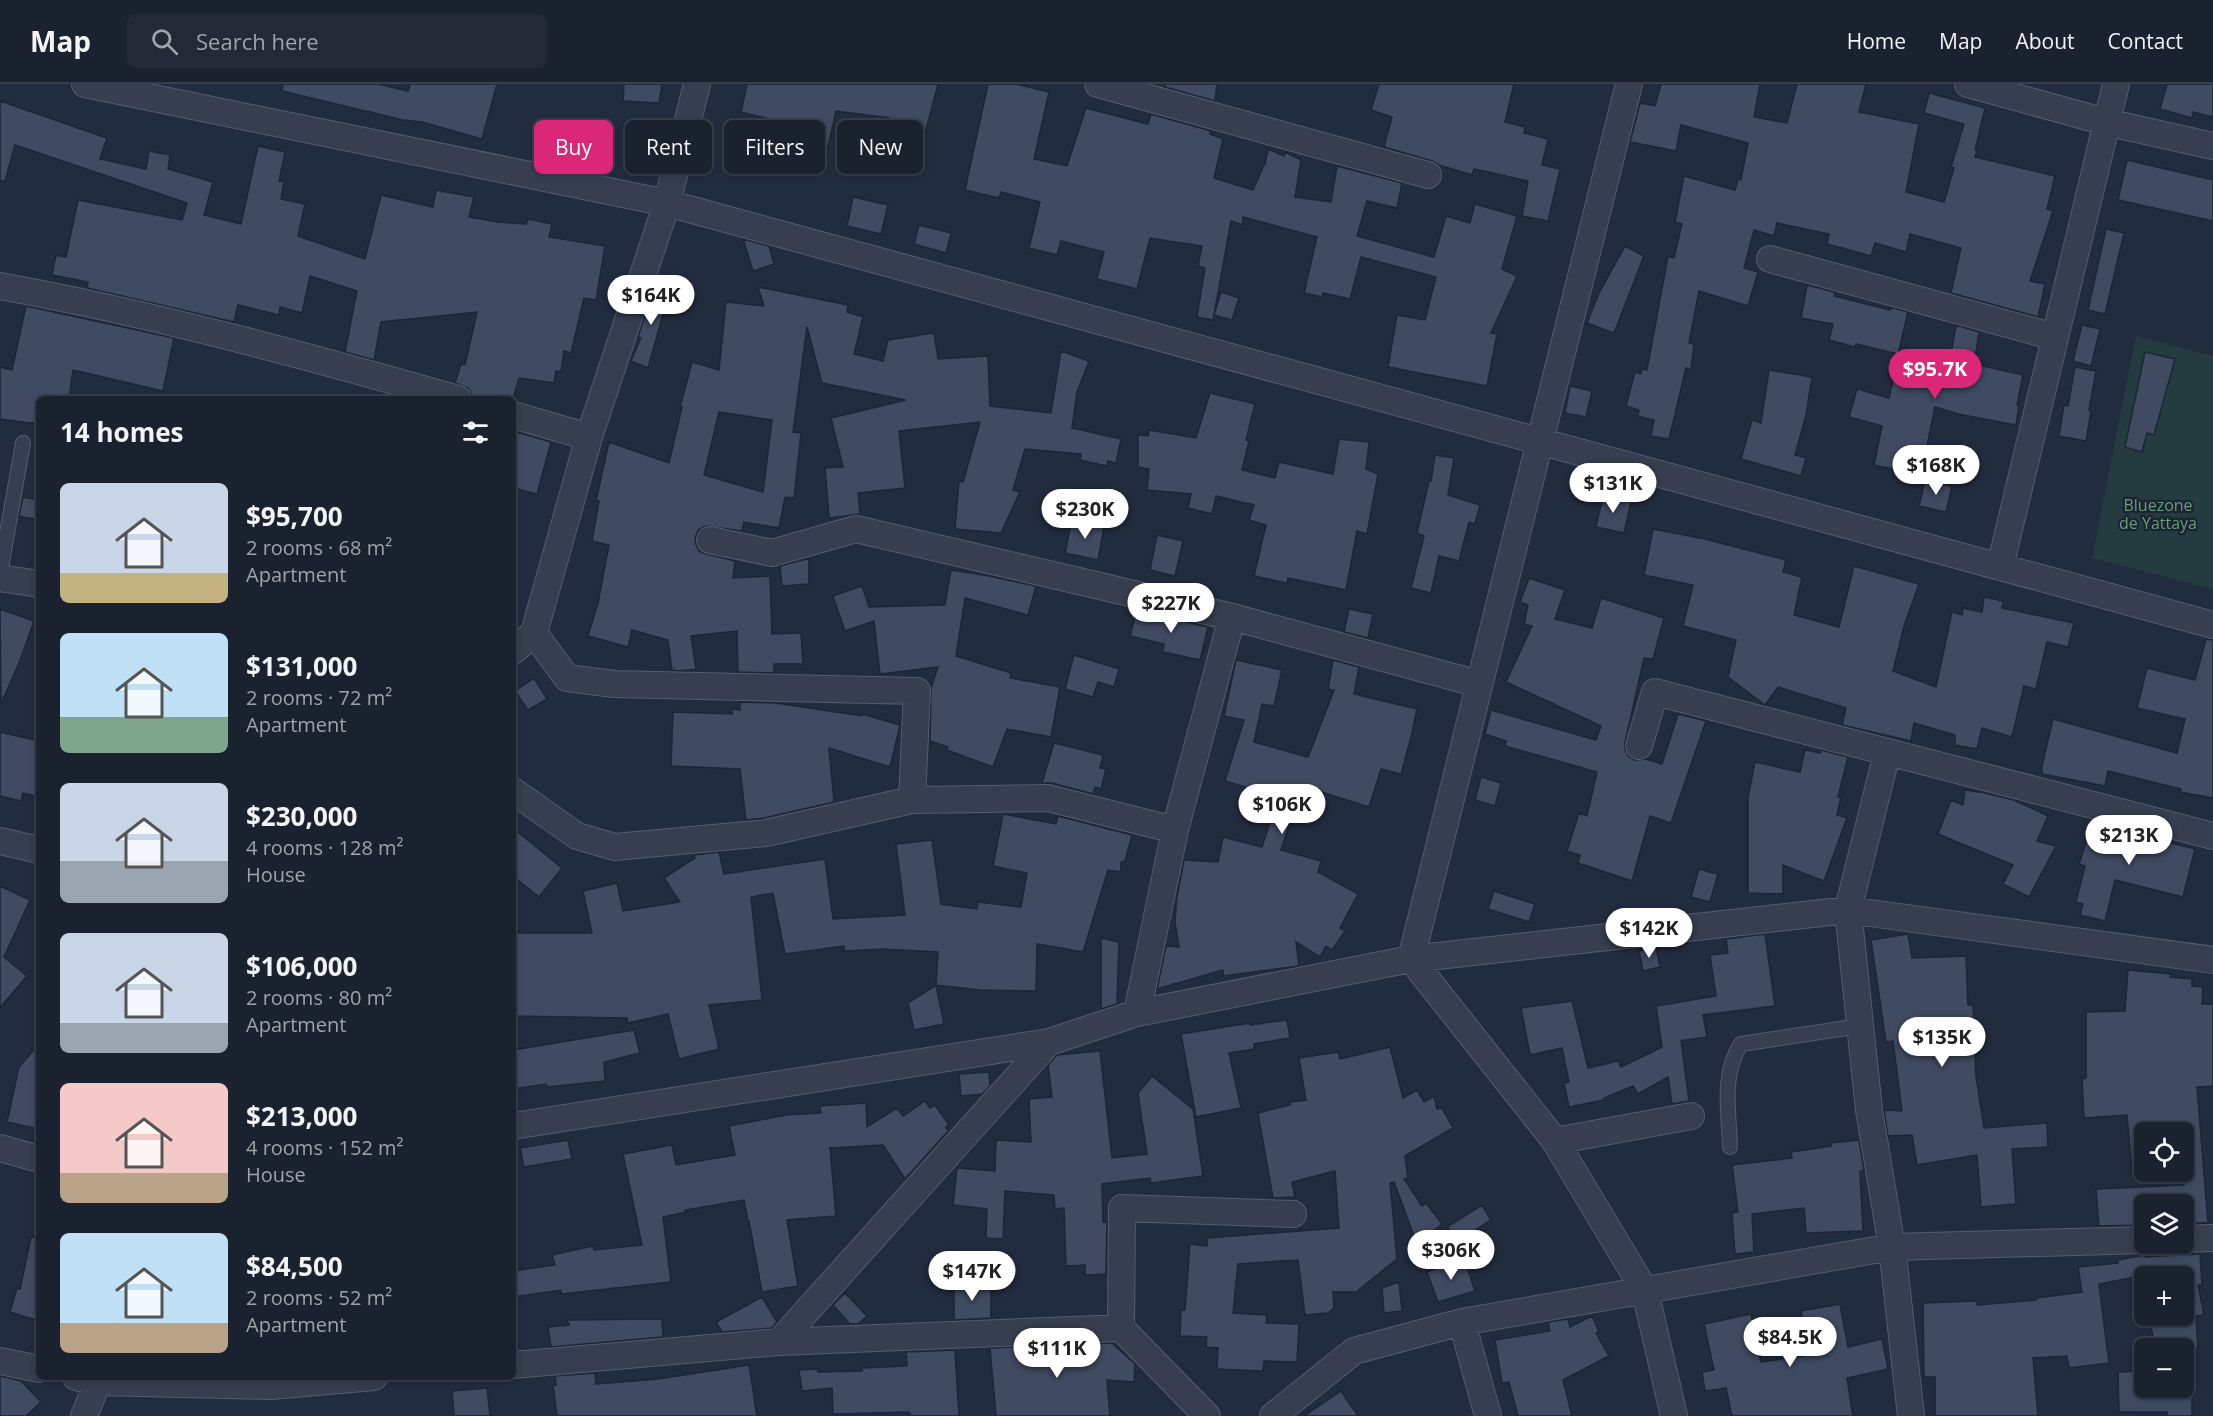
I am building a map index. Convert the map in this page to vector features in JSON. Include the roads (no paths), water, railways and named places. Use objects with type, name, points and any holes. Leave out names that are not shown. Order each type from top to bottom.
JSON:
[{"type":"street","points":[[85,84],[125,88],[667,203],[2213,625]]},
{"type":"street","points":[[516,648],[534,633],[590,437],[667,203],[697,84]]},
{"type":"street","points":[[1098,84],[1147,90],[1428,175]]},
{"type":"street","points":[[1411,959],[1629,84]]},
{"type":"street","points":[[1968,84],[2106,122],[2213,146]]},
{"type":"street","points":[[2000,567],[2116,84]]},
{"type":"street","points":[[1770,259],[2055,337]]},
{"type":"street","points":[[0,285],[71,299],[348,367],[448,396]]},
{"type":"street","points":[[516,416],[590,437]]},
{"type":"street","points":[[710,540],[772,553],[856,529],[1232,617],[1479,684]]},
{"type":"street","points":[[0,578],[36,584]]},
{"type":"street","points":[[1137,1013],[1175,830],[1232,617]]},
{"type":"street","points":[[534,633],[567,678],[614,684],[917,691],[912,800]]},
{"type":"street","points":[[1639,746],[1655,692],[2213,836]]},
{"type":"street","points":[[1887,753],[1848,910],[1869,1110],[1892,1247],[1911,1416]]},
{"type":"street","points":[[516,793],[578,836],[615,847],[766,833],[912,800],[1048,798],[1175,830]]},
{"type":"street","points":[[0,841],[36,849]]},
{"type":"street","points":[[516,1126],[1049,1042],[1137,1013],[1411,959],[1848,910],[2213,960]]},
{"type":"street","points":[[1411,959],[1555,1141],[1645,1291],[1674,1416]]},
{"type":"street","points":[[779,1342],[1049,1042]]},
{"type":"street","points":[[1555,1141],[1691,1116]]},
{"type":"street","points":[[0,1148],[36,1158]]},
{"type":"street","points":[[1207,1416],[1121,1328],[1122,1208],[1293,1214]]},
{"type":"street","points":[[2194,1239],[2213,1238]]},
{"type":"street","points":[[1273,1416],[1354,1351],[1462,1322],[1892,1247],[2134,1240]]},
{"type":"street","points":[[1462,1322],[1488,1416]]},
{"type":"street","points":[[516,1365],[779,1342],[1121,1328]]},
{"type":"street","points":[[0,1361],[36,1368]]},
{"type":"street","points":[[84,1416],[91,1380]]},
{"type":"street","points":[[117,1380],[271,1386],[340,1380]]},
{"type":"lane","points":[[0,573],[23,443]]},
{"type":"lane","points":[[1730,1147],[1728,1077],[1733,1055],[1741,1044],[1860,1026]]},
{"type":"park label","name":"Bluezone de Yattaya","points":[[2158,514]]}]
